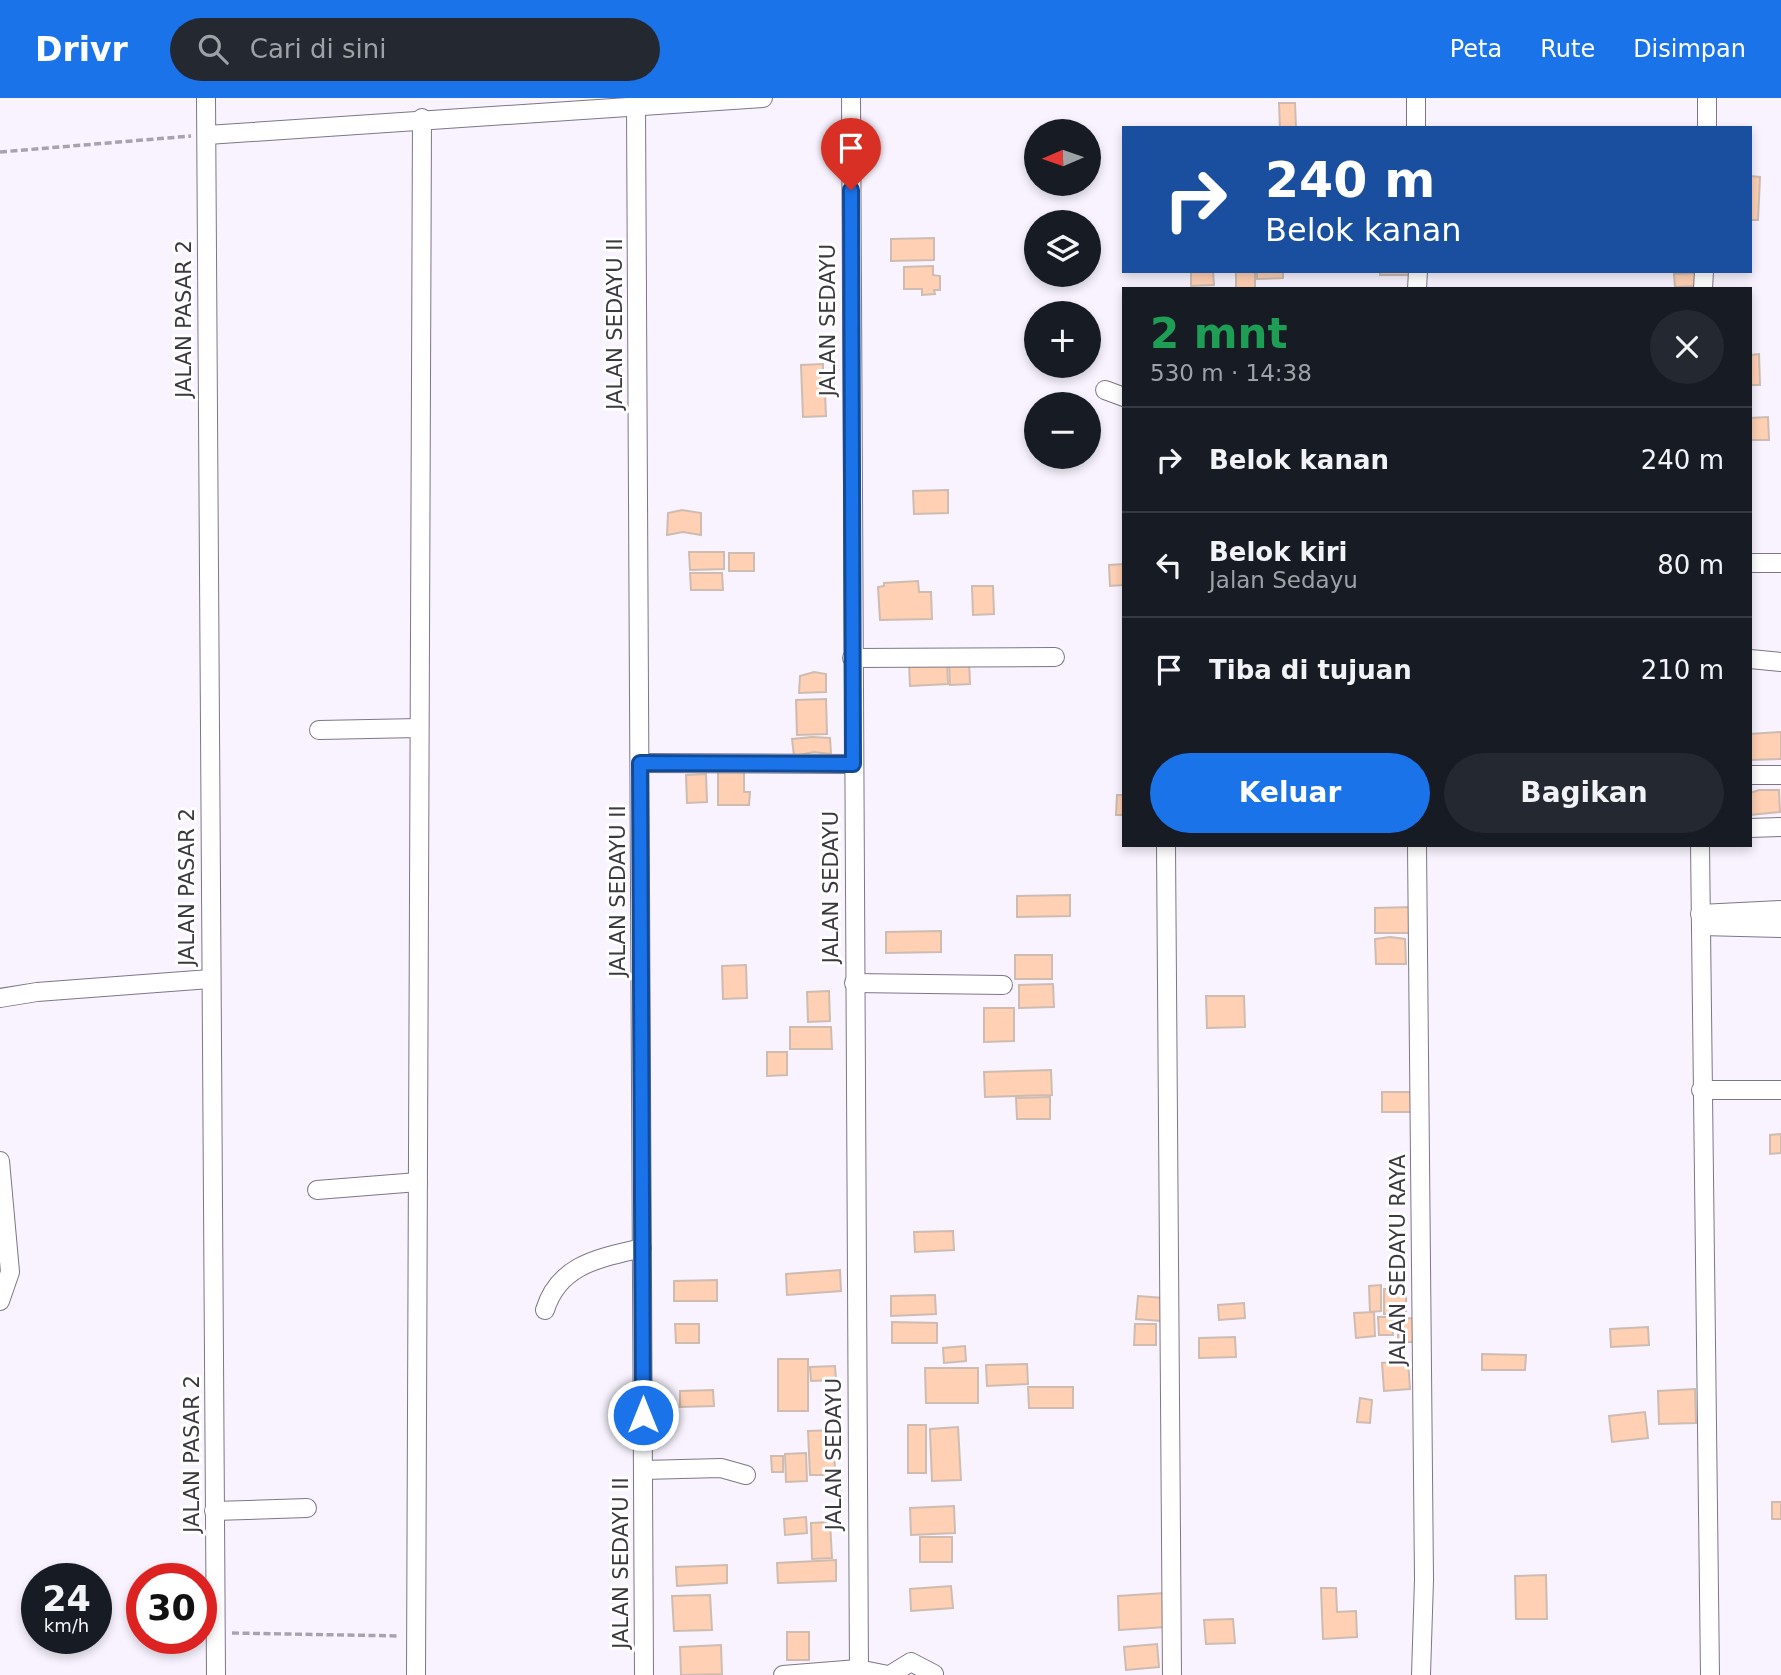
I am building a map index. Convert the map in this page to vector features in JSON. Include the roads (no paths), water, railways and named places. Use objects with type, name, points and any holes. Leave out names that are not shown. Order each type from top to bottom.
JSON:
[{"type":"street","name":"JALAN PASAR 2","points":[[206,98],[216,1675]]},
{"type":"street","points":[[207,135],[422,118],[763,98]]},
{"type":"street","name":"JALAN SEDAYU","points":[[851,98],[858,1672]]},
{"type":"street","points":[[1416,98],[1416,126]]},
{"type":"street","points":[[1707,98],[1707,126]]},
{"type":"street","name":"JALAN SEDAYU II","points":[[636,106],[644,1675]]},
{"type":"street","points":[[416,1675],[422,118]]},
{"type":"street","points":[[1105,390],[1122,396]]},
{"type":"street","points":[[1752,563],[1781,563]]},
{"type":"street","points":[[852,658],[1055,657]]},
{"type":"street","points":[[1752,659],[1781,662]]},
{"type":"street","points":[[319,730],[419,728]]},
{"type":"street","points":[[640,763],[853,764]]},
{"type":"street","points":[[1752,775],[1781,775]]},
{"type":"street","points":[[1752,828],[1781,827]]},
{"type":"street","points":[[1166,847],[1172,1675]]},
{"type":"street","name":"JALAN SEDAYU RAYA","points":[[1417,847],[1424,1580],[1421,1675]]},
{"type":"street","points":[[1700,847],[1710,1675]]},
{"type":"street","points":[[1700,920],[1781,910]]},
{"type":"street","points":[[1700,920],[1781,928]]},
{"type":"street","points":[[0,998],[37,992],[210,979]]},
{"type":"street","points":[[854,983],[1003,985]]},
{"type":"street","points":[[1701,1090],[1781,1090]]},
{"type":"street","points":[[0,1161],[10,1272],[0,1301]]},
{"type":"street","points":[[317,1190],[418,1182]]},
{"type":"street","points":[[545,1310],[551,1290],[573,1271],[611,1255],[642,1248]]},
{"type":"street","points":[[643,1470],[721,1468],[746,1475]]},
{"type":"street","points":[[215,1511],[307,1508]]},
{"type":"street","points":[[783,1675],[858,1672],[889,1675],[911,1662],[934,1674]]}]
